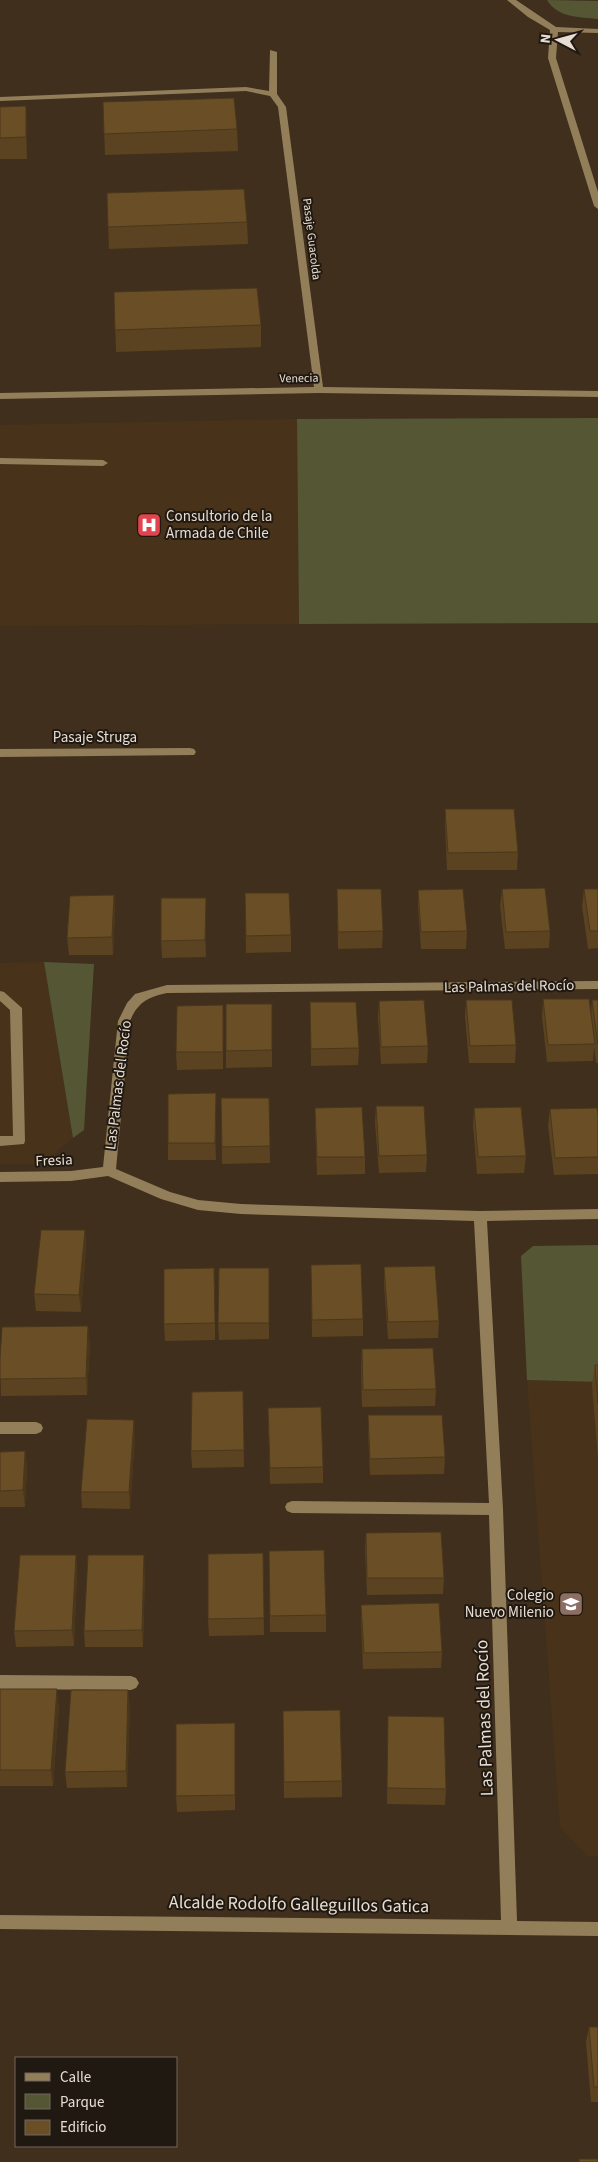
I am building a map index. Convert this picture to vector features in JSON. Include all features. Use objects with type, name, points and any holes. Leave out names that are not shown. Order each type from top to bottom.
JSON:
[{"type":"street","points":[[511,0],[554,29],[598,31]]},
{"type":"street","points":[[554,29],[552,58],[598,206]]},
{"type":"street","name":"Pasaje Guacolda","points":[[273,52],[273,94],[282,107],[320,390]]},
{"type":"street","points":[[0,99],[246,89],[273,94]]},
{"type":"street","name":"Venecia","points":[[0,396],[320,390],[598,394]]},
{"type":"street","points":[[0,462],[104,463]]},
{"type":"street","name":"Pasaje Struga","points":[[0,753],[190,752]]},
{"type":"street","name":"Las Palmas del Rocío","points":[[598,985],[167,989],[151,992],[138,997],[129,1007],[124,1021],[109,1171],[166,1196],[198,1205],[241,1209],[480,1216],[598,1214]]},
{"type":"street","points":[[0,995],[16,1008],[19,1141],[0,1141]]},
{"type":"street","name":"Fresia","points":[[0,1178],[71,1176],[109,1171]]},
{"type":"street","name":"Las Palmas del Rocío","points":[[480,1216],[496,1508],[509,1926]]},
{"type":"street","points":[[0,1428],[36,1428]]},
{"type":"street","points":[[292,1507],[496,1508]]},
{"type":"street","points":[[0,1682],[131,1683]]},
{"type":"street","name":"Alcalde Rodolfo Galleguillos Gatica","points":[[0,1922],[509,1926],[598,1929]]},
{"type":"shaded area","name":"Consultorio de la Armada de Chile","points":[[297,419],[299,624],[0,626],[0,425]]},
{"type":"shaded area","points":[[44,962],[73,1138],[41,1164],[0,1164],[0,963]]},
{"type":"shaded area","name":"Colegio Nuevo Milenio","points":[[527,1380],[598,1382],[598,1856],[588,1856],[560,1827]]},
{"type":"green space","points":[[547,0],[598,1],[598,19],[570,16],[557,10]]},
{"type":"green space","points":[[598,418],[598,623],[299,624],[297,419]]},
{"type":"green space","points":[[44,962],[94,964],[84,1130],[73,1138]]},
{"type":"green space","points":[[598,1245],[598,1382],[527,1380],[521,1256],[533,1246]]},
{"type":"building","points":[[234,98],[237,129],[104,134],[103,102]]},
{"type":"building","points":[[26,106],[26,137],[0,138],[0,107]]},
{"type":"building","points":[[244,189],[247,222],[108,227],[107,193]]},
{"type":"building","points":[[257,288],[261,325],[115,330],[114,292]]},
{"type":"building","points":[[445,809],[514,809],[518,852],[448,853]]},
{"type":"building","points":[[545,888],[550,931],[506,932],[502,889]]},
{"type":"building","points":[[337,889],[381,889],[383,931],[338,932]]},
{"type":"building","points":[[463,889],[467,931],[421,932],[418,890]]},
{"type":"building","points":[[584,889],[598,889],[598,931],[590,931]]},
{"type":"building","points":[[245,893],[289,893],[291,935],[246,936]]},
{"type":"building","points":[[114,895],[112,937],[67,938],[70,896]]},
{"type":"building","points":[[161,898],[206,898],[205,940],[161,941]]},
{"type":"building","points":[[543,999],[589,999],[595,1044],[548,1045]]},
{"type":"building","points":[[424,1000],[428,1046],[381,1047],[379,1001]]},
{"type":"building","points":[[466,1000],[512,1000],[516,1045],[470,1046]]},
{"type":"building","points":[[592,1000],[598,1000],[598,1045]]},
{"type":"building","points":[[310,1002],[356,1002],[359,1048],[311,1049]]},
{"type":"building","points":[[226,1004],[272,1004],[272,1050],[226,1051]]},
{"type":"building","points":[[223,1005],[223,1052],[176,1052],[177,1006]]},
{"type":"building","points":[[216,1093],[215,1143],[168,1143],[168,1094]]},
{"type":"building","points":[[221,1098],[269,1098],[270,1146],[222,1147]]},
{"type":"building","points":[[376,1106],[424,1106],[427,1155],[379,1156]]},
{"type":"building","points":[[362,1107],[365,1157],[317,1157],[315,1108]]},
{"type":"building","points":[[521,1107],[526,1156],[478,1157],[474,1108]]},
{"type":"building","points":[[597,1108],[598,1157],[555,1158],[550,1109]]},
{"type":"building","points":[[41,1230],[85,1230],[79,1295],[34,1294]]},
{"type":"building","points":[[361,1264],[363,1319],[312,1320],[311,1265]]},
{"type":"building","points":[[435,1266],[439,1321],[388,1322],[384,1267]]},
{"type":"building","points":[[214,1268],[215,1323],[164,1324],[164,1269]]},
{"type":"building","points":[[219,1268],[269,1268],[269,1323],[218,1323]]},
{"type":"building","points":[[88,1326],[86,1378],[0,1379],[2,1327]]},
{"type":"building","points":[[433,1348],[436,1389],[363,1390],[362,1349]]},
{"type":"building","points":[[595,1365],[598,1365],[598,1404]]},
{"type":"building","points":[[243,1391],[244,1450],[191,1451],[192,1392]]},
{"type":"building","points":[[321,1407],[323,1467],[270,1468],[268,1408]]},
{"type":"building","points":[[368,1415],[442,1415],[445,1457],[370,1459]]},
{"type":"building","points":[[87,1419],[134,1420],[129,1492],[81,1492]]},
{"type":"building","points":[[25,1451],[23,1490],[0,1491],[0,1452]]},
{"type":"building","points":[[441,1532],[444,1578],[367,1578],[366,1533]]},
{"type":"building","points":[[324,1550],[326,1615],[270,1616],[269,1551]]},
{"type":"building","points":[[263,1553],[264,1618],[208,1619],[208,1554]]},
{"type":"building","points":[[20,1555],[76,1555],[72,1630],[14,1631]]},
{"type":"building","points":[[88,1555],[144,1555],[142,1630],[84,1631]]},
{"type":"building","points":[[439,1603],[442,1652],[364,1653],[361,1605]]},
{"type":"building","points":[[0,1689],[57,1689],[51,1770],[0,1770]]},
{"type":"building","points":[[71,1690],[128,1690],[126,1771],[65,1772]]},
{"type":"building","points":[[340,1710],[342,1781],[284,1782],[283,1711]]},
{"type":"building","points":[[388,1716],[444,1717],[446,1789],[387,1788]]},
{"type":"building","points":[[235,1723],[235,1795],[176,1796],[176,1724]]},
{"type":"building","points":[[589,2027],[598,2027],[598,2087],[594,2087]]},
{"type":"building","points":[[579,2159],[598,2159],[598,2162],[579,2162]]},
{"type":"place","name":"Consultorio de la Armada de Chile","points":[[149,525]]},
{"type":"place","name":"Colegio Nuevo Milenio","points":[[571,1604]]}]
